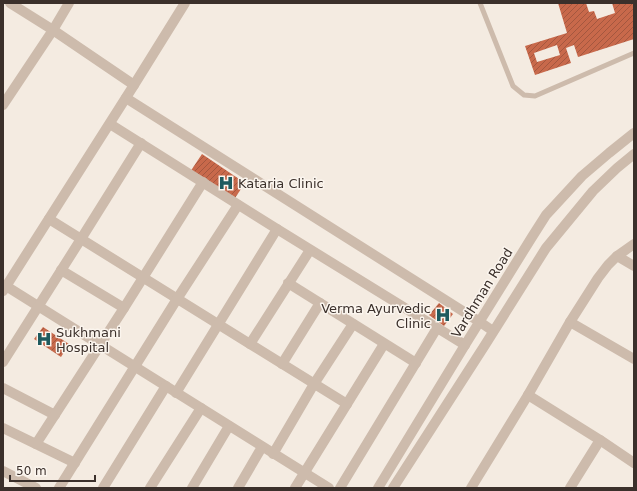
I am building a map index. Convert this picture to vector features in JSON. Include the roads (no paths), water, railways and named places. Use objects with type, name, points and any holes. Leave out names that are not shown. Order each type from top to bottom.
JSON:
[{"type":"street","points":[[10,3],[134,85]]},
{"type":"street","points":[[3,105],[69,3]]},
{"type":"street","points":[[185,3],[110,124],[4,289],[38,306],[329,488]]},
{"type":"street","points":[[126,98],[493,331]]},
{"type":"street","points":[[110,124],[310,250],[465,345]]},
{"type":"street","name":"Vardhman Road","points":[[378,488],[546,215],[582,176],[634,133]]},
{"type":"street","points":[[3,362],[141,143]]},
{"type":"street","points":[[393,488],[546,248],[594,191],[617,168],[634,154]]},
{"type":"street","points":[[36,444],[203,182]]},
{"type":"street","points":[[59,488],[177,299],[238,205]]},
{"type":"street","points":[[49,219],[347,404]]},
{"type":"street","points":[[176,393],[277,229]]},
{"type":"street","points":[[471,488],[598,278],[617,256],[634,244]]},
{"type":"street","points":[[250,344],[310,250]]},
{"type":"street","points":[[617,256],[634,266]]},
{"type":"street","points":[[61,270],[124,308]]},
{"type":"street","points":[[288,283],[416,363]]},
{"type":"street","points":[[282,364],[320,303]]},
{"type":"street","points":[[570,322],[634,359]]},
{"type":"street","points":[[274,454],[314,384],[352,324]]},
{"type":"street","points":[[340,488],[437,328]]},
{"type":"street","points":[[295,488],[384,344]]},
{"type":"street","points":[[103,488],[166,386]]},
{"type":"street","points":[[3,388],[55,415]]},
{"type":"street","points":[[528,396],[600,440],[634,463]]},
{"type":"street","points":[[150,488],[201,408]]},
{"type":"street","points":[[192,488],[229,426]]},
{"type":"street","points":[[3,428],[75,463]]},
{"type":"street","points":[[570,488],[600,440]]},
{"type":"street","points":[[238,488],[262,446]]},
{"type":"street","points":[[3,471],[36,488]]},
{"type":"lane","points":[[480,3],[513,86],[524,95],[535,96],[634,53]]},
{"type":"place","name":"Kataria Clinic","points":[[226,183]]},
{"type":"place","name":"Verma Ayurvedic Clinic","points":[[443,315]]},
{"type":"place","name":"Sukhmani Hospital","points":[[44,339]]}]
